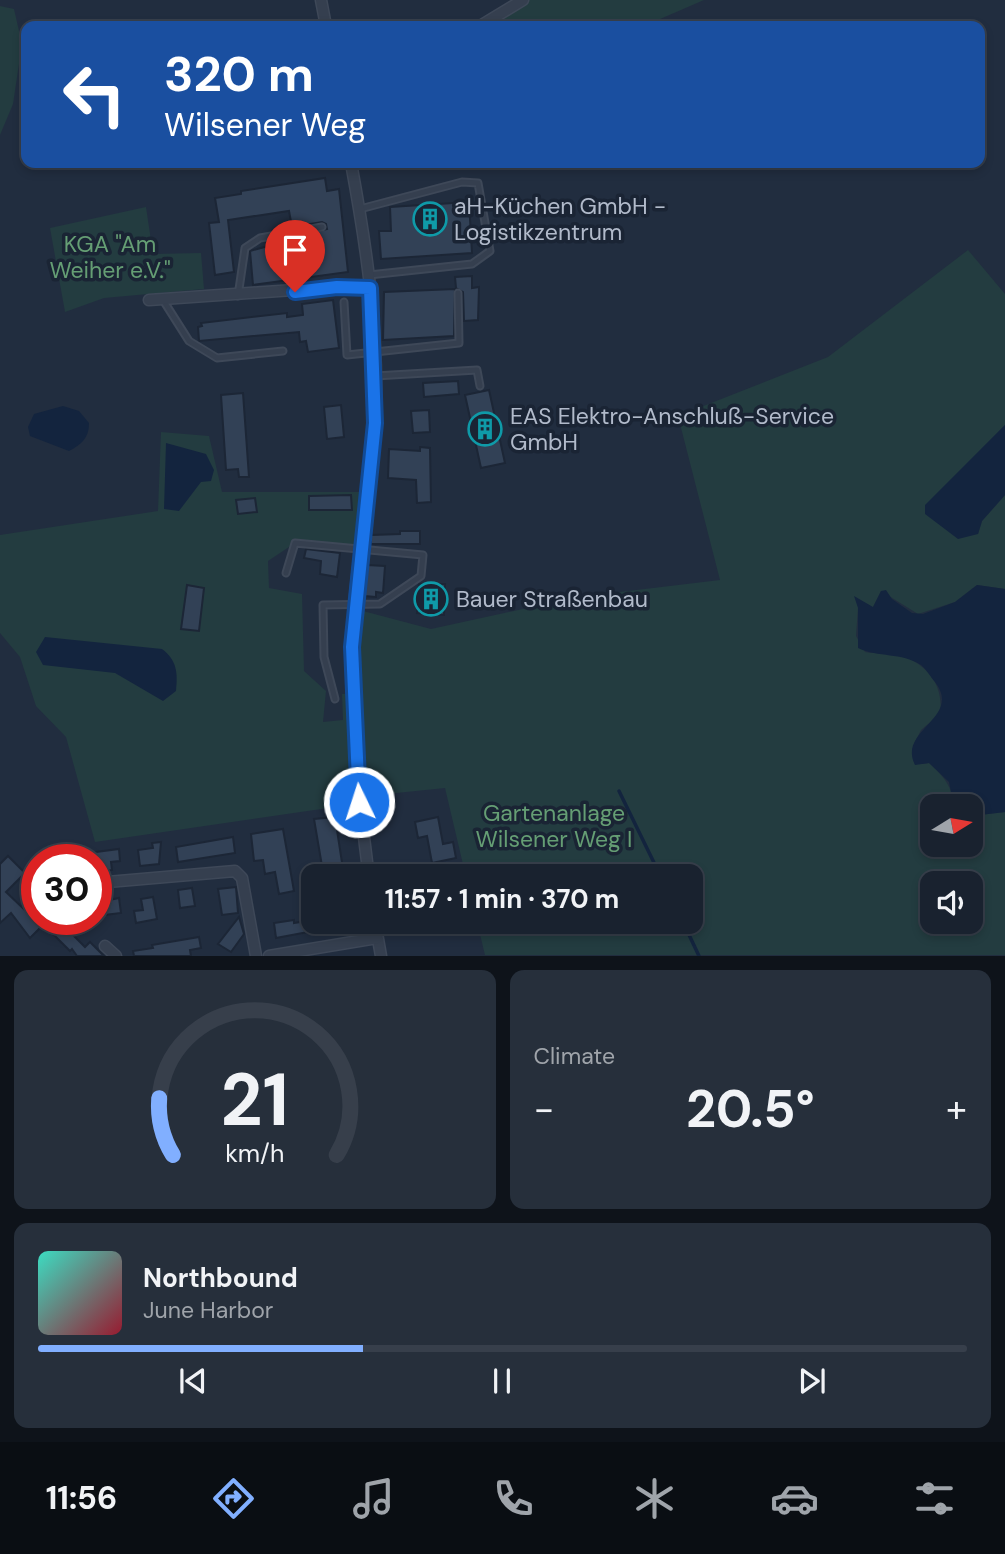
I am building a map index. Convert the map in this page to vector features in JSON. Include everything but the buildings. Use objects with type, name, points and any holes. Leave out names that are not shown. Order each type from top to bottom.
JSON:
[{"type":"street","points":[[321,0],[325,21]]},
{"type":"street","points":[[488,21],[523,0]]},
{"type":"street","points":[[352,168],[369,275],[375,376],[372,466],[354,606],[352,694],[359,802],[367,864]]},
{"type":"street","points":[[149,300],[238,296],[337,287],[370,288]]},
{"type":"street","points":[[112,882],[235,871],[242,878],[256,956]]},
{"type":"street","points":[[376,934],[381,956]]},
{"type":"street","points":[[269,956],[377,938]]},
{"type":"street","points":[[106,946],[116,956]]},
{"type":"lane","points":[[360,209],[462,182],[478,183],[490,251],[472,264],[369,275]]},
{"type":"lane","points":[[238,296],[245,248],[260,238],[322,227]]},
{"type":"lane","points":[[344,302],[347,355],[459,343],[458,293]]},
{"type":"lane","points":[[163,300],[189,341],[216,358],[283,351]]},
{"type":"lane","points":[[375,376],[477,370],[480,386]]},
{"type":"lane","points":[[286,573],[295,543],[423,555],[421,576],[380,604],[323,605],[324,657],[335,699]]},
{"type":"green space","points":[[523,0],[704,0],[656,21],[488,21]]},
{"type":"green space","points":[[0,6],[14,9],[21,51],[13,104],[0,135]]},
{"type":"green space","name":"KGA \"Am Weiher e.V.\"","points":[[146,207],[153,254],[201,253],[204,289],[104,298],[65,312],[50,228]]},
{"type":"green space","name":"Gartenanlage Wilsener Weg I","points":[[968,250],[1005,294],[1005,425],[926,505],[978,534],[982,521],[1005,495],[1005,589],[977,585],[955,602],[918,614],[881,591],[873,607],[858,608],[856,636],[865,652],[901,656],[922,666],[933,680],[940,696],[940,714],[921,730],[913,746],[923,764],[929,763],[943,777],[951,794],[920,794],[920,858],[984,858],[984,814],[1005,812],[1005,955],[485,955],[480,934],[703,934],[703,864],[463,864],[445,788],[367,796],[356,804],[95,842],[66,737],[36,706],[20,657],[0,633],[0,535],[158,511],[161,432],[209,436],[222,492],[363,492],[354,548],[295,543],[268,561],[269,588],[302,594],[304,671],[326,691],[323,722],[343,720],[342,694],[360,694],[359,647],[363,611],[431,629],[578,597],[720,580],[678,416],[828,357]]},
{"type":"water","points":[[63,406],[79,411],[89,423],[84,440],[69,451],[30,436],[28,427],[34,414]]},
{"type":"water","points":[[1005,425],[1005,495],[982,521],[978,534],[958,539],[925,514],[925,505]]},
{"type":"water","points":[[166,443],[206,454],[214,470],[211,481],[201,482],[179,511],[164,509]]},
{"type":"water","points":[[977,585],[1005,589],[1005,812],[984,814],[984,794],[951,794],[949,782],[929,763],[915,765],[912,753],[914,742],[941,705],[941,694],[923,667],[913,661],[858,648],[858,608],[854,596],[873,607],[881,591],[886,590],[892,599],[912,613],[923,614],[955,602]]},
{"type":"water","points":[[45,637],[162,649],[175,667],[176,691],[163,701],[115,673],[43,665],[36,652]]},
{"type":"waterway","points":[[619,791],[655,864]]},
{"type":"waterway","points":[[689,934],[699,956]]},
{"type":"place","name":"aH-Küchen GmbH - Logistikzentrum","points":[[430,219]]},
{"type":"place","name":"EAS Elektro-Anschluß-Service GmbH","points":[[485,429]]},
{"type":"place","name":"Bauer Straßenbau","points":[[431,599]]},
{"type":"route","points":[[295,292],[337,287],[370,288],[375,423],[354,606],[352,647],[352,694],[359,802]]}]
